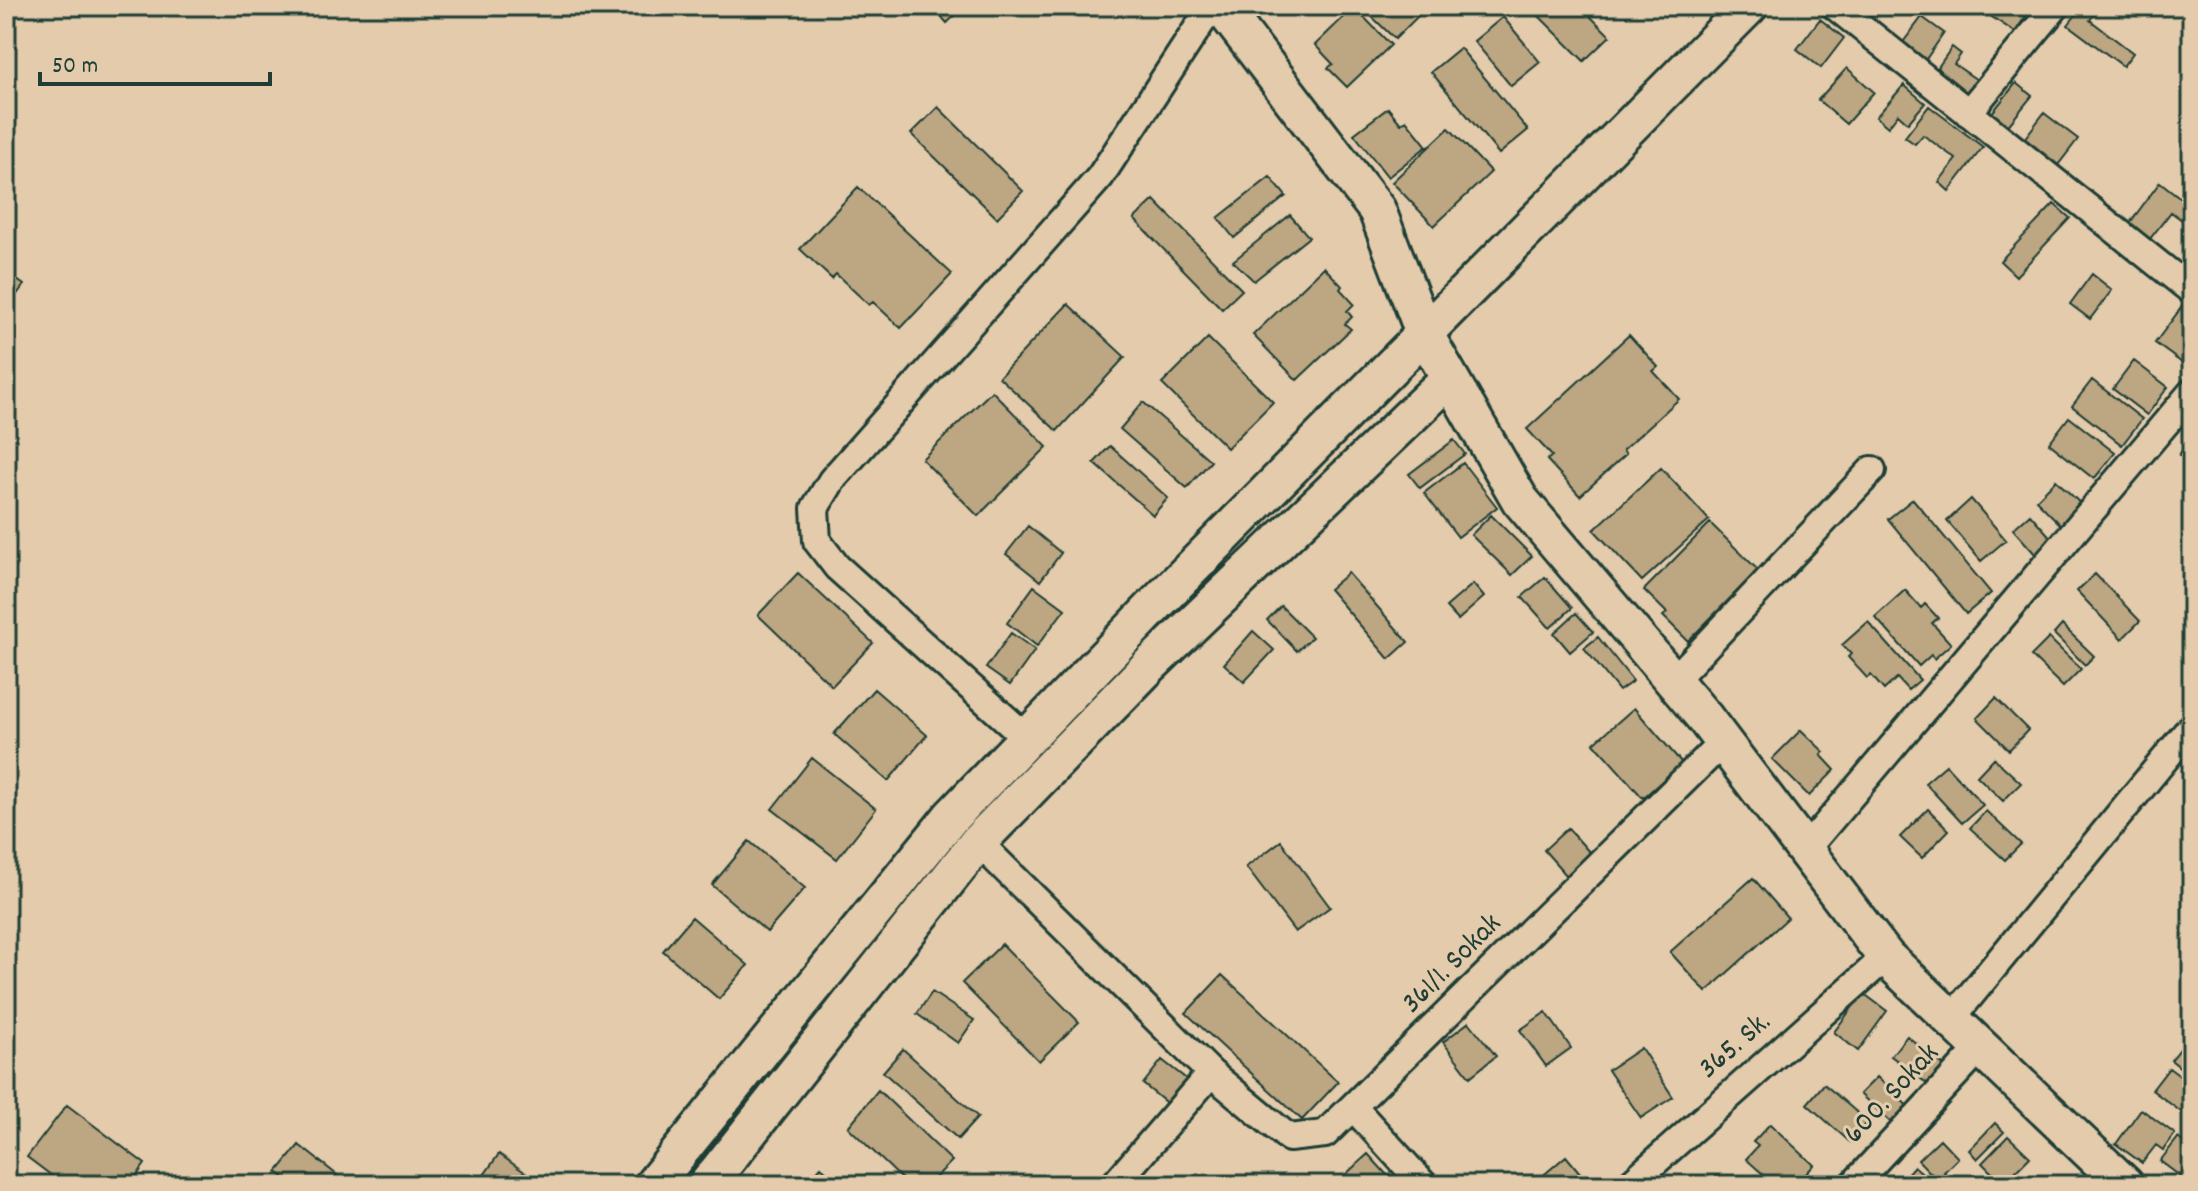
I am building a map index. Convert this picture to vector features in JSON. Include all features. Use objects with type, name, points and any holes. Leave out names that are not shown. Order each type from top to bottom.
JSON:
[{"type":"street","points":[[1027,738],[837,567],[817,541],[815,508],[832,480],[1100,177],[1212,6]]},
{"type":"street","points":[[1221,6],[1377,210],[1424,333],[1520,500],[1723,742],[1886,957],[2125,1185]]},
{"type":"street","points":[[653,1185],[951,817],[1749,6]]},
{"type":"street","points":[[1835,6],[2192,291]]},
{"type":"street","points":[[1968,113],[2056,6]]},
{"type":"street","points":[[707,1185],[978,842],[1149,666],[1450,378]]},
{"type":"street","points":[[1805,850],[2192,392]]},
{"type":"street","points":[[1673,681],[1872,470]]},
{"type":"street","points":[[1951,1019],[2192,726]]},
{"type":"street","name":"361/1. Sokak","points":[[978,842],[1211,1073],[1289,1138],[1325,1134],[1723,742]]},
{"type":"street","name":"365. Sk.","points":[[1629,1185],[1886,957]]},
{"type":"street","name":"600. Sokak","points":[[1853,1185],[1980,1048]]},
{"type":"street","points":[[1114,1185],[1211,1073]]},
{"type":"street","points":[[1354,1108],[1424,1185]]},
{"type":"building","points":[[932,6],[965,6],[947,23]]},
{"type":"building","points":[[1361,6],[1428,6],[1395,39]]},
{"type":"building","points":[[1529,6],[1580,6],[1610,36],[1584,61]]},
{"type":"building","points":[[1979,6],[2027,6],[2031,8],[2015,32]]},
{"type":"building","points":[[2083,6],[2100,6],[2090,20],[2133,53],[2123,66],[2068,25]]},
{"type":"building","points":[[1354,7],[1391,45],[1347,87],[1328,68],[1333,64],[1315,45]]},
{"type":"building","points":[[1503,17],[1540,62],[1511,86],[1474,41]]},
{"type":"building","points":[[1922,17],[1944,33],[1924,62],[1901,45]]},
{"type":"building","points":[[1820,19],[1844,38],[1821,68],[1797,49]]},
{"type":"building","points":[[1952,47],[1961,54],[1954,64],[1980,82],[1969,97],[1934,73]]},
{"type":"building","points":[[1460,48],[1528,130],[1499,154],[1431,72]]},
{"type":"building","points":[[1847,68],[1874,92],[1846,124],[1818,100]]},
{"type":"building","points":[[2016,83],[2032,96],[2007,127],[1991,114]]},
{"type":"building","points":[[1904,85],[1925,103],[1908,123],[1898,114],[1888,127],[1876,117]]},
{"type":"building","points":[[1929,106],[1983,147],[1949,191],[1939,182],[1956,159],[1923,135],[1915,144],[1905,137]]},
{"type":"building","points":[[938,107],[1023,191],[997,218],[911,134]]},
{"type":"building","points":[[1388,108],[1401,124],[1406,120],[1427,146],[1388,177],[1354,134]]},
{"type":"building","points":[[2044,113],[2078,139],[2058,165],[2024,139]]},
{"type":"building","points":[[1449,128],[1491,172],[1434,226],[1392,182]]},
{"type":"building","points":[[1270,177],[1286,196],[1234,238],[1218,218]]},
{"type":"building","points":[[2160,182],[2192,207],[2182,220],[2171,212],[2149,240],[2129,224]]},
{"type":"building","points":[[858,187],[952,274],[901,328],[873,302],[869,305],[836,274],[832,279],[800,249]]},
{"type":"building","points":[[1154,200],[1242,290],[1222,309],[1134,219]]},
{"type":"building","points":[[2054,204],[2070,218],[2016,276],[2000,261]]},
{"type":"building","points":[[1290,215],[1309,237],[1254,281],[1233,261]]},
{"type":"building","points":[[1324,267],[1354,304],[1347,311],[1352,317],[1345,324],[1351,329],[1297,380],[1253,335]]},
{"type":"building","points":[[6,272],[24,285],[9,305],[6,303]]},
{"type":"building","points":[[2092,274],[2112,290],[2090,319],[2070,304]]},
{"type":"building","points":[[1068,304],[1125,357],[1057,431],[999,377]]},
{"type":"building","points":[[2184,304],[2192,310],[2192,356],[2185,365],[2155,343]]},
{"type":"building","points":[[1629,335],[1658,367],[1653,371],[1679,399],[1623,450],[1626,454],[1580,496],[1547,460],[1552,456],[1527,429]]},
{"type":"building","points":[[1208,338],[1273,402],[1227,448],[1162,384]]},
{"type":"building","points":[[2134,361],[2168,387],[2147,415],[2113,389]]},
{"type":"building","points":[[2092,380],[2142,419],[2122,445],[2072,406]]},
{"type":"building","points":[[992,391],[1047,447],[978,516],[922,459]]},
{"type":"building","points":[[1143,402],[1211,461],[1187,488],[1120,429]]},
{"type":"building","points":[[2069,417],[2115,453],[2094,479],[2049,443]]},
{"type":"building","points":[[2192,436],[2192,464],[2179,455]]},
{"type":"building","points":[[1454,440],[1465,454],[1420,488],[1409,474]]},
{"type":"building","points":[[1110,446],[1168,498],[1153,515],[1094,463]]},
{"type":"building","points":[[1463,463],[1497,507],[1458,537],[1424,493]]},
{"type":"building","points":[[1661,468],[1709,520],[1642,581],[1594,530]]},
{"type":"building","points":[[2056,480],[2087,510],[2066,530],[2036,500]]},
{"type":"building","points":[[1913,499],[1991,593],[1966,614],[1888,519]]},
{"type":"building","points":[[1971,499],[2006,540],[1981,561],[1947,521]]},
{"type":"building","points":[[2030,514],[2053,540],[2036,555],[2013,529]]},
{"type":"building","points":[[1491,515],[1532,556],[1512,575],[1471,535]]},
{"type":"building","points":[[1710,523],[1758,570],[1688,641],[1663,616],[1667,613],[1644,590]]},
{"type":"building","points":[[1028,526],[1061,553],[1040,581],[1006,554]]},
{"type":"building","points":[[798,573],[873,643],[832,686],[758,615]]},
{"type":"building","points":[[1348,573],[1408,642],[1389,659],[1329,589]]},
{"type":"building","points":[[2095,574],[2140,621],[2122,639],[2077,591]]},
{"type":"building","points":[[1545,577],[1572,608],[1550,628],[1522,597]]},
{"type":"building","points":[[1473,584],[1484,597],[1458,620],[1446,607]]},
{"type":"building","points":[[1034,586],[1065,609],[1037,646],[1007,623]]},
{"type":"building","points":[[1905,590],[1921,608],[1925,604],[1938,618],[1932,623],[1951,644],[1934,659],[1931,655],[1919,666],[1875,617]]},
{"type":"building","points":[[1281,606],[1312,637],[1297,651],[1267,620]]},
{"type":"building","points":[[1576,613],[1593,632],[1570,652],[1554,633]]},
{"type":"building","points":[[1868,622],[1920,680],[1908,690],[1897,678],[1884,690],[1871,675],[1867,678],[1848,657],[1851,654],[1842,645]]},
{"type":"building","points":[[2062,625],[2094,656],[2085,665],[2054,634]]},
{"type":"building","points":[[1253,631],[1274,650],[1244,682],[1224,664]]},
{"type":"building","points":[[1011,633],[1035,650],[1010,685],[986,668]]},
{"type":"building","points":[[1598,637],[1633,681],[1619,691],[1584,648]]},
{"type":"building","points":[[2049,638],[2081,669],[2063,687],[2031,656]]},
{"type":"building","points":[[874,689],[927,735],[888,781],[834,734]]},
{"type":"building","points":[[1996,698],[2028,730],[2009,750],[1977,718]]},
{"type":"building","points":[[1634,708],[1682,763],[1643,798],[1594,743]]},
{"type":"building","points":[[1801,730],[1824,752],[1821,755],[1835,770],[1809,796],[1772,759]]},
{"type":"building","points":[[812,758],[876,809],[837,859],[772,809]]},
{"type":"building","points":[[1994,758],[2021,783],[2003,801],[1977,776]]},
{"type":"building","points":[[1946,765],[1983,805],[1962,823],[1925,783]]},
{"type":"building","points":[[1928,809],[1949,830],[1922,858],[1900,837]]},
{"type":"building","points":[[1986,811],[2021,844],[2005,860],[1970,828]]},
{"type":"building","points":[[1568,828],[1598,862],[1574,884],[1544,850]]},
{"type":"building","points":[[749,841],[805,888],[767,932],[712,885]]},
{"type":"building","points":[[1281,841],[1330,907],[1295,932],[1246,867]]},
{"type":"building","points":[[1753,878],[1788,918],[1706,992],[1670,952]]},
{"type":"building","points":[[692,917],[748,965],[719,999],[663,951]]},
{"type":"building","points":[[1002,944],[1079,1022],[1039,1061],[962,983]]},
{"type":"building","points":[[1222,975],[1338,1082],[1302,1120],[1186,1013]]},
{"type":"building","points":[[932,992],[974,1020],[958,1043],[917,1014]]},
{"type":"building","points":[[1863,993],[1887,1011],[1858,1051],[1834,1032]]},
{"type":"building","points":[[1546,1012],[1571,1048],[1546,1066],[1520,1030]]},
{"type":"building","points":[[1469,1022],[1496,1056],[1470,1077],[1443,1042]]},
{"type":"building","points":[[2192,1034],[2192,1077],[2171,1060]]},
{"type":"building","points":[[1907,1036],[1952,1072],[1937,1091],[1891,1056]]},
{"type":"building","points":[[1641,1048],[1673,1097],[1641,1118],[1608,1070]]},
{"type":"building","points":[[903,1049],[978,1117],[958,1139],[883,1072]]},
{"type":"building","points":[[1162,1060],[1194,1085],[1174,1109],[1143,1084]]},
{"type":"building","points":[[2169,1068],[2192,1085],[2192,1120],[2152,1090]]},
{"type":"building","points":[[1877,1077],[1916,1114],[1900,1131],[1860,1094]]},
{"type":"building","points":[[1824,1084],[1868,1122],[1850,1142],[1807,1104]]},
{"type":"building","points":[[878,1090],[952,1161],[928,1185],[908,1185],[848,1127]]},
{"type":"building","points":[[67,1105],[145,1164],[130,1185],[64,1185],[27,1157]]},
{"type":"building","points":[[2141,1109],[2175,1134],[2163,1150],[2156,1145],[2142,1163],[2116,1144]]},
{"type":"building","points":[[1995,1123],[2004,1132],[1977,1159],[1969,1150]]},
{"type":"building","points":[[1770,1124],[1814,1165],[1796,1185],[1775,1185],[1746,1159],[1758,1146],[1753,1142]]},
{"type":"building","points":[[2008,1136],[2030,1157],[2003,1184],[1982,1163]]},
{"type":"building","points":[[2178,1138],[2192,1149],[2192,1185],[2160,1161]]},
{"type":"building","points":[[1940,1139],[1958,1158],[1944,1172],[1957,1185],[1942,1185],[1918,1160]]},
{"type":"building","points":[[299,1145],[337,1175],[329,1185],[293,1185],[277,1172]]},
{"type":"building","points":[[499,1154],[543,1185],[477,1185]]},
{"type":"building","points":[[1368,1154],[1396,1185],[1334,1185]]},
{"type":"building","points":[[1566,1156],[1585,1179],[1578,1185],[1532,1185]]},
{"type":"building","points":[[1914,1166],[1935,1184],[1935,1185],[1897,1185]]},
{"type":"building","points":[[821,1167],[843,1185],[805,1185]]},
{"type":"building","points":[[2166,1177],[2177,1185],[2160,1185]]}]
